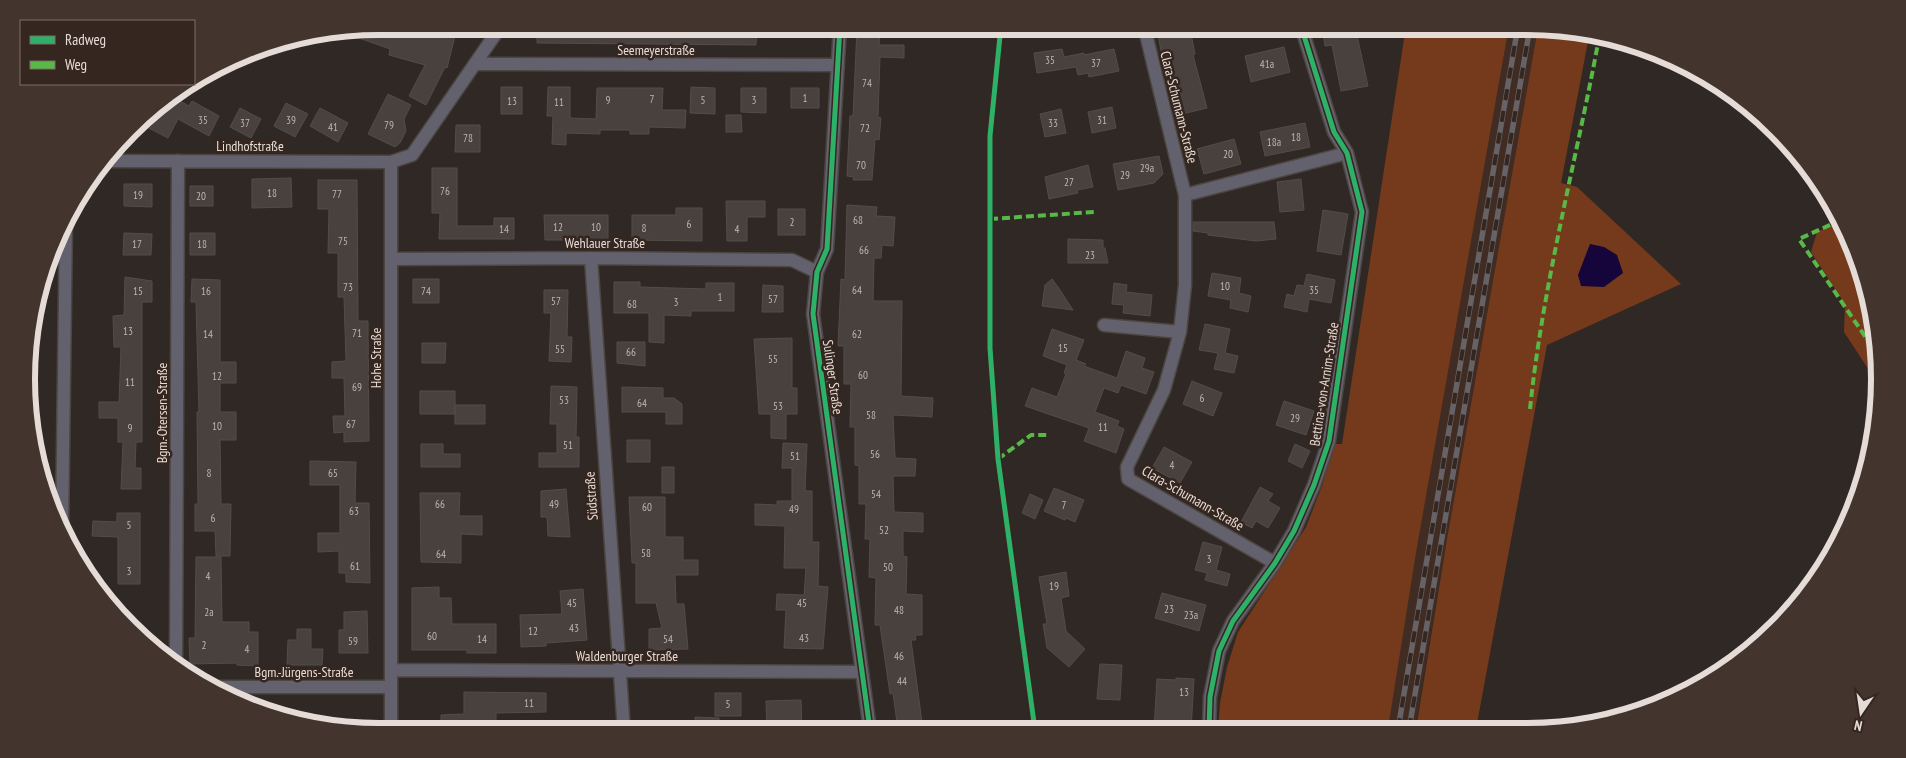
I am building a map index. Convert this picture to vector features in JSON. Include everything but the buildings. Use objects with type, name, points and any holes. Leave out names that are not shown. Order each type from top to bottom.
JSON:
[{"type":"street","points":[[392,162],[412,155],[495,35]]},
{"type":"street","name":"Sulinger Straße","points":[[839,35],[827,249],[817,272],[813,314],[869,723]]},
{"type":"street","name":"Clara-Schumann-Straße","points":[[1146,35],[1186,195],[1185,285],[1180,332],[1164,390],[1127,467],[1128,479],[1275,563]]},
{"type":"street","name":"Bettina-von-Arnim-Straße","points":[[1209,723],[1210,697],[1220,651],[1233,621],[1275,563],[1294,531],[1314,485],[1329,441],[1362,212],[1347,153],[1334,132],[1304,35]]},
{"type":"street","name":"Seemeyerstraße","points":[[476,64],[837,64]]},
{"type":"street","points":[[1186,195],[1347,153]]},
{"type":"street","name":"Lindhofstraße","points":[[114,160],[392,162]]},
{"type":"street","name":"Bgm.-Otersen-Straße","points":[[176,656],[178,161]]},
{"type":"street","name":"Hohe Straße","points":[[391,723],[392,162]]},
{"type":"street","points":[[62,514],[66,236]]},
{"type":"street","name":"Südstraße","points":[[590,258],[623,723]]},
{"type":"street","name":"Wehlauer Straße","points":[[391,259],[792,260],[817,272]]},
{"type":"street","points":[[1104,325],[1180,332]]},
{"type":"street","name":"Waldenburger Straße","points":[[392,670],[862,672]]},
{"type":"street","name":"Bgm.-Jürgens-Straße","points":[[225,687],[391,687]]},
{"type":"shaded area","points":[[1405,35],[1507,35],[1416,553],[1389,723],[1219,723],[1220,703],[1227,667],[1238,632],[1306,527],[1322,486],[1334,444],[1342,444]]},
{"type":"shaded area","points":[[1507,35],[1537,35],[1416,723],[1389,723],[1416,553]]},
{"type":"shaded area","points":[[1537,35],[1588,41],[1561,183],[1577,187],[1681,284],[1547,345],[1477,723],[1417,723],[1447,539]]},
{"type":"shaded area","points":[[1835,224],[1845,247],[1853,268],[1864,312],[1868,334],[1871,373],[1844,332],[1845,304],[1811,252],[1817,232]]},
{"type":"shaded area","points":[[1590,244],[1604,247],[1617,255],[1623,273],[1604,287],[1581,286],[1578,275]]},
{"type":"shaded area","points":[[38,333],[37,411],[35,379]]},
{"type":"railway","points":[[1399,723],[1516,35]]},
{"type":"railway","points":[[1410,723],[1529,35]]},
{"type":"marked path","points":[[1530,409],[1551,269],[1598,43]]},
{"type":"marked path","points":[[990,219],[1094,212]]},
{"type":"marked path","points":[[1834,223],[1799,239],[1869,342]]},
{"type":"marked path","points":[[998,459],[1031,435],[1049,435]]},
{"type":"cycle path","points":[[839,35],[827,249],[817,272],[813,314],[869,723]]},
{"type":"cycle path","points":[[1000,35],[990,136],[990,348],[998,459],[1034,723]]},
{"type":"cycle path","points":[[1209,723],[1210,697],[1219,651],[1233,621],[1275,563],[1294,531],[1314,485],[1329,441],[1362,212],[1347,153],[1334,132],[1304,35]]}]
